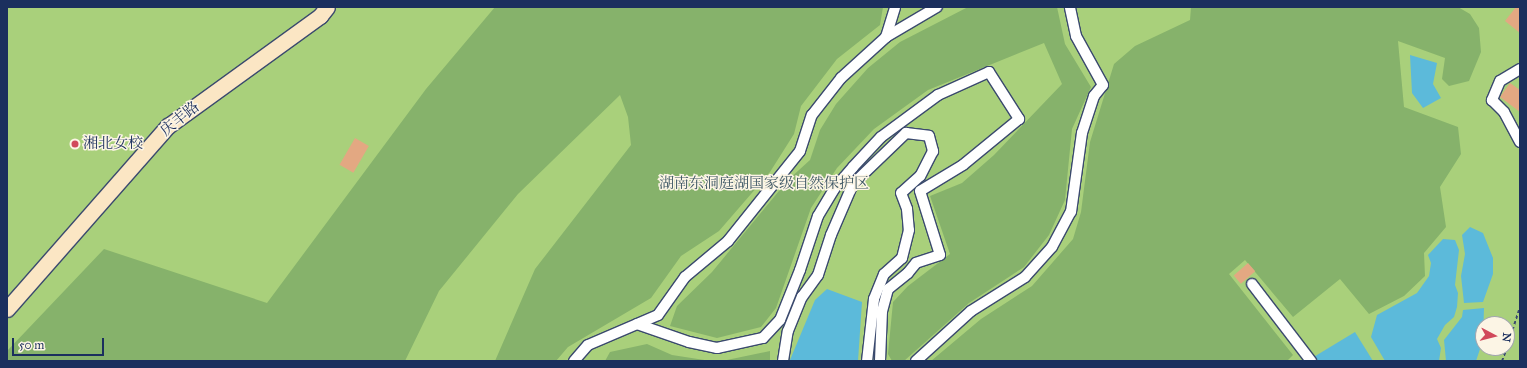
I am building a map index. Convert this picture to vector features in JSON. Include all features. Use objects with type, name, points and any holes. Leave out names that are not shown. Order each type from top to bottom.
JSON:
[{"type":"street","name":"庆丰路","points":[[7,309],[168,126],[320,16],[327,7]]},
{"type":"street","points":[[886,37],[895,7]]},
{"type":"street","points":[[574,361],[588,345],[658,315],[685,277],[728,241],[800,151],[812,115],[841,78],[886,37],[937,7]]},
{"type":"street","points":[[916,361],[971,311],[1024,277],[1052,247],[1071,212],[1082,133],[1094,96],[1103,85],[1076,36],[1070,7]]},
{"type":"street","points":[[1520,69],[1500,81],[1492,100],[1504,112],[1520,142]]},
{"type":"street","points":[[637,324],[689,342],[716,348],[763,338],[780,320],[800,270],[818,216],[834,189],[881,137],[938,95],[988,72],[1019,119],[963,165],[920,192],[940,255],[916,263],[908,273],[888,289],[882,312],[880,361]]},
{"type":"street","points":[[783,361],[788,331],[796,311],[802,297],[818,275],[831,235],[854,184],[906,133],[929,136],[933,151],[920,176],[901,193],[907,209],[909,230],[902,258],[884,274],[874,299],[867,361]]},
{"type":"street","points":[[1252,284],[1311,361]]},
{"type":"path","points":[[1515,323],[1520,307]]},
{"type":"green space","name":"湖南东洞庭湖国家级自然保护区","points":[[7,7],[1520,7],[1520,361],[7,361]]},
{"type":"green space","points":[[495,7],[883,7],[880,25],[837,59],[801,106],[794,134],[770,172],[719,231],[681,256],[651,298],[568,347],[556,361],[495,361],[535,269],[631,145],[628,117],[620,95],[518,194],[439,291],[405,361],[7,361],[7,351],[104,249],[267,303],[426,89]]},
{"type":"green space","points":[[968,7],[1057,7],[1065,44],[1091,87],[1072,129],[1065,200],[1049,235],[1024,267],[969,303],[904,361],[892,361],[888,354],[893,302],[908,286],[950,254],[930,196],[962,183],[994,155],[1062,84],[1044,43],[928,90],[874,129],[837,168],[811,208],[776,308],[761,327],[717,338],[670,326],[677,306],[712,272],[788,180],[810,160],[820,130],[836,104],[868,68],[900,42]]},
{"type":"green space","points":[[1191,7],[1458,7],[1470,14],[1479,28],[1481,52],[1469,81],[1449,86],[1442,79],[1445,58],[1398,41],[1404,107],[1458,127],[1461,154],[1440,187],[1446,227],[1424,253],[1425,276],[1404,296],[1369,314],[1340,279],[1293,317],[1245,260],[1229,274],[1293,355],[1287,361],[931,361],[981,319],[1032,286],[1073,239],[1081,212],[1090,142],[1114,64],[1135,46],[1190,20]]},
{"type":"green space","points":[[647,344],[672,355],[711,361],[605,361],[610,352]]},
{"type":"green space","points":[[770,351],[770,361],[722,361]]},
{"type":"water","points":[[1410,55],[1437,63],[1433,84],[1441,98],[1423,108],[1412,93]]},
{"type":"water","points":[[1470,227],[1483,233],[1493,258],[1493,274],[1483,302],[1464,303],[1461,276],[1465,254],[1462,235]]},
{"type":"water","points":[[1443,239],[1455,240],[1459,250],[1455,285],[1458,293],[1457,307],[1454,317],[1445,325],[1437,339],[1441,348],[1439,361],[1385,361],[1371,337],[1377,315],[1417,293],[1429,276],[1431,263],[1428,255]]},
{"type":"water","points":[[827,289],[862,302],[858,361],[790,360],[815,300]]},
{"type":"water","points":[[1484,308],[1484,316],[1475,316],[1475,356],[1478,356],[1476,361],[1446,361],[1444,340],[1462,317],[1463,310]]},
{"type":"water","points":[[1355,332],[1373,361],[1314,361],[1312,358]]},
{"type":"building","points":[[1516,7],[1520,7],[1520,33],[1505,21]]},
{"type":"building","points":[[1510,83],[1520,90],[1520,112],[1500,97]]},
{"type":"building","points":[[355,138],[369,146],[353,173],[340,165]]},
{"type":"building","points":[[1248,263],[1255,271],[1241,284],[1234,275]]},
{"type":"place","name":"湘北女校","points":[[75,144]]}]
